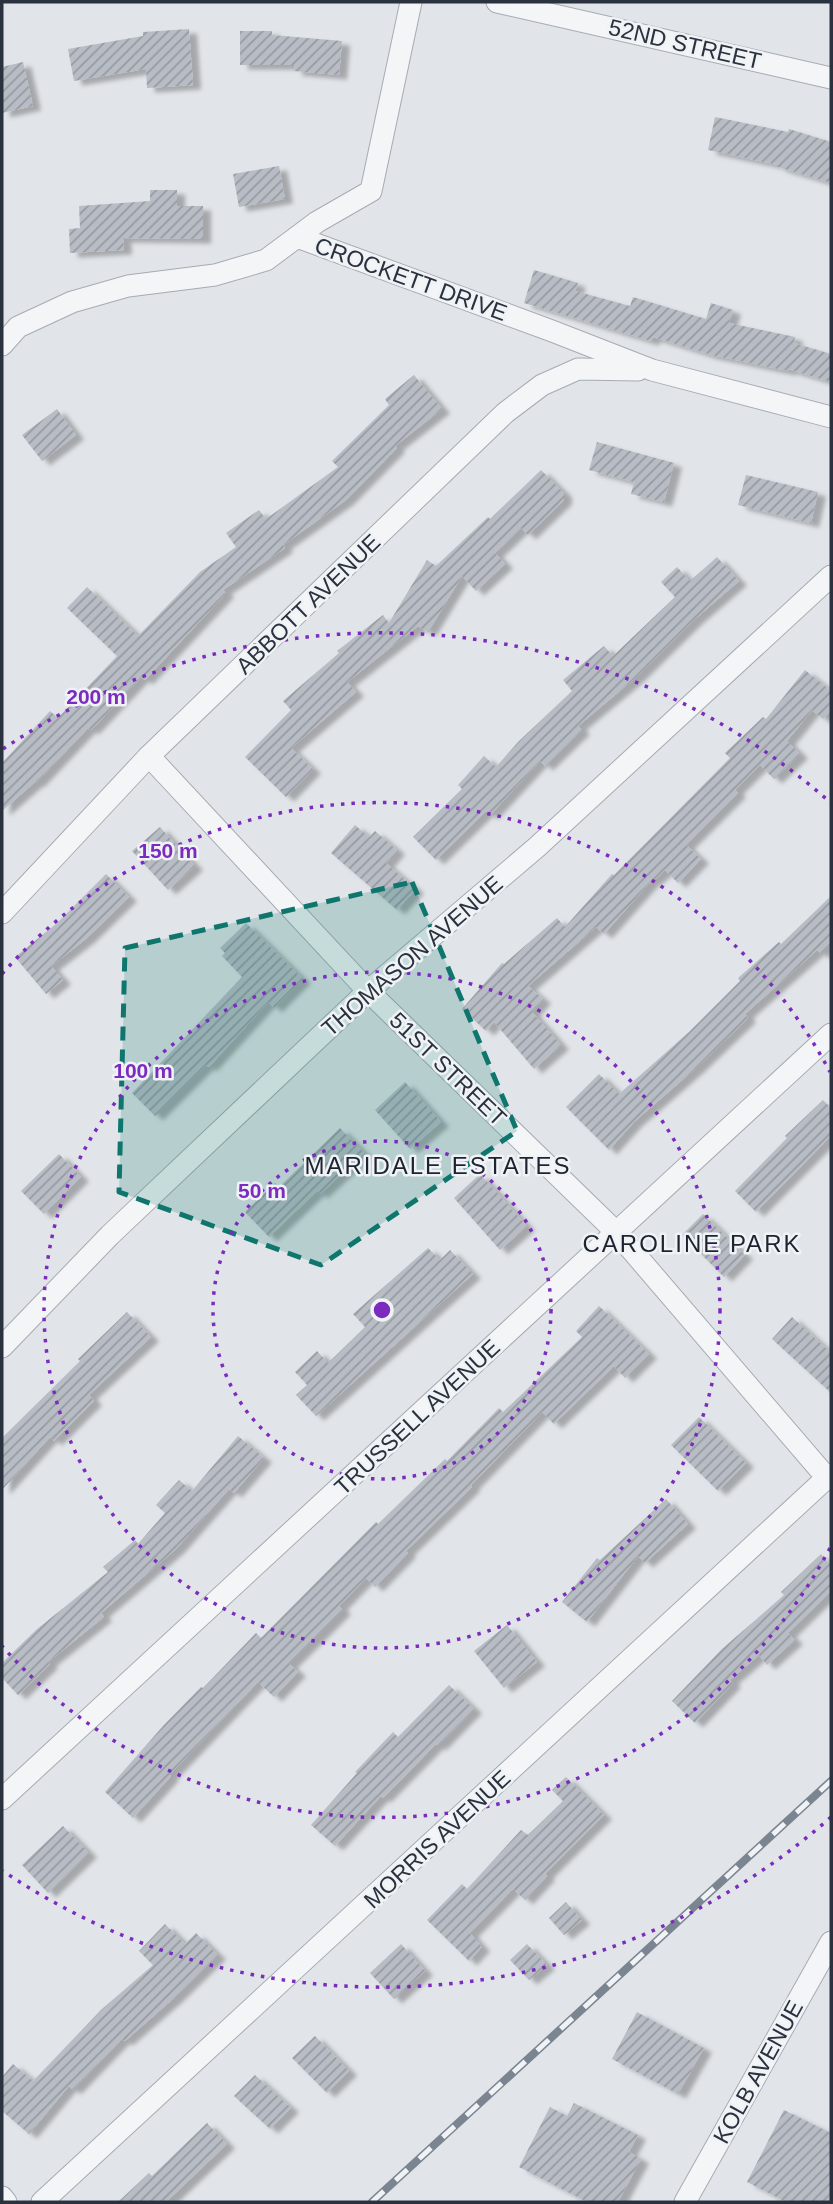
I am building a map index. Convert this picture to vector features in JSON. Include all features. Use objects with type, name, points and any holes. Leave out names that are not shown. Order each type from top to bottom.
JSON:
[{"type":"street","points":[[297,237],[317,222],[371,191],[411,2]]},
{"type":"street","name":"52ND STREET","points":[[497,2],[521,4],[831,78]]},
{"type":"street","name":"CROCKETT DRIVE","points":[[2,345],[18,327],[72,302],[128,286],[215,275],[266,260],[297,237],[652,370],[831,417]]},
{"type":"street","name":"ABBOTT AVENUE","points":[[2,913],[149,757],[514,406],[542,385],[578,369],[652,370]]},
{"type":"street","name":"THOMASON AVENUE","points":[[2,1347],[110,1235],[368,991],[537,847],[831,576]]},
{"type":"street","name":"51ST STREET","points":[[149,757],[368,991],[617,1233],[829,1476]]},
{"type":"street","name":"TRUSSELL AVENUE","points":[[2,1800],[831,1034]]},
{"type":"street","name":"MORRIS AVENUE","points":[[42,2202],[829,1476]]},
{"type":"street","name":"KOLB AVENUE","points":[[685,2202],[831,1942]]},
{"type":"street","points":[[2,2197],[6,2202]]},
{"type":"highlighted area","points":[[412,882],[517,1131],[321,1265],[119,1192],[125,948]]},
{"type":"building","points":[[189,29],[193,85],[147,88],[146,69],[74,81],[68,49],[143,36],[143,32]]},
{"type":"building","points":[[240,31],[272,31],[272,35],[342,41],[339,75],[294,71],[295,65],[240,65]]},
{"type":"building","points":[[23,62],[33,106],[2,113],[2,67]]},
{"type":"building","points":[[715,117],[788,132],[789,129],[831,142],[831,183],[778,165],[708,150]]},
{"type":"building","points":[[279,166],[285,199],[239,207],[233,174]]},
{"type":"building","points":[[150,190],[177,190],[177,206],[203,206],[203,239],[123,238],[124,250],[70,253],[69,229],[80,228],[79,206],[150,201]]},
{"type":"building","points":[[534,270],[578,283],[575,291],[630,306],[633,297],[706,319],[711,303],[733,310],[729,323],[795,337],[794,343],[831,354],[831,382],[788,369],[711,355],[653,337],[651,341],[524,303]]},
{"type":"building","points":[[414,375],[442,409],[395,446],[397,448],[346,500],[283,545],[285,548],[223,590],[226,593],[145,680],[141,677],[91,730],[88,728],[36,783],[2,811],[2,763],[50,711],[58,718],[117,656],[67,608],[87,587],[138,636],[200,572],[236,547],[226,533],[259,510],[266,519],[338,467],[332,461],[389,405],[385,399]]},
{"type":"building","points":[[57,409],[76,435],[42,461],[22,435]]},
{"type":"building","points":[[597,442],[674,463],[664,502],[631,494],[634,482],[589,470]]},
{"type":"building","points":[[541,470],[564,493],[564,500],[528,535],[521,528],[495,553],[505,564],[476,591],[462,576],[428,632],[418,626],[347,682],[356,692],[291,748],[313,769],[286,797],[245,757],[291,710],[283,701],[339,653],[337,651],[383,615],[389,623],[427,560],[436,566]]},
{"type":"building","points":[[746,475],[818,492],[811,523],[738,505]]},
{"type":"building","points":[[717,557],[739,581],[695,619],[633,680],[578,726],[582,730],[545,766],[540,761],[490,815],[486,811],[436,860],[413,837],[462,789],[458,785],[484,756],[496,767],[518,742],[572,691],[563,680],[604,646],[613,656],[675,597],[661,582],[677,567],[690,581]]},
{"type":"building","points":[[805,670],[831,691],[831,710],[823,719],[812,710],[787,741],[800,754],[774,779],[760,765],[735,790],[738,793],[686,845],[701,859],[678,883],[665,870],[652,880],[604,934],[596,927],[528,986],[543,999],[532,1012],[561,1045],[534,1069],[494,1022],[486,1031],[462,1009],[502,963],[557,918],[565,927],[612,874],[614,875],[730,758],[725,753],[763,717],[766,719]]},
{"type":"building","points":[[355,825],[369,837],[375,831],[397,850],[386,863],[416,889],[397,910],[331,853]]},
{"type":"building","points":[[160,827],[195,866],[168,890],[132,851]]},
{"type":"building","points":[[106,874],[129,897],[87,938],[51,966],[63,980],[46,994],[15,957],[56,924]]},
{"type":"building","points":[[831,896],[831,944],[821,954],[817,950],[745,1014],[748,1018],[634,1122],[609,1150],[566,1107],[599,1074],[619,1094],[689,1032],[740,981],[738,978],[779,942],[781,944]]},
{"type":"building","points":[[246,923],[303,979],[274,1008],[268,1002],[209,1067],[206,1065],[155,1116],[132,1093],[242,977],[222,956],[225,953],[220,948]]},
{"type":"building","points":[[405,1082],[441,1122],[410,1149],[375,1110]]},
{"type":"building","points":[[823,1100],[831,1108],[831,1136],[756,1212],[735,1191],[787,1138],[785,1136]]},
{"type":"building","points":[[340,1128],[364,1153],[320,1194],[317,1191],[269,1237],[245,1212],[275,1183],[279,1187]]},
{"type":"building","points":[[59,1154],[81,1177],[44,1214],[21,1191]]},
{"type":"building","points":[[480,1174],[527,1226],[500,1250],[454,1198]]},
{"type":"building","points":[[703,1214],[745,1255],[724,1277],[682,1235]]},
{"type":"building","points":[[428,1248],[440,1260],[450,1250],[473,1274],[316,1416],[296,1395],[307,1385],[295,1372],[317,1351],[328,1363],[365,1327],[353,1314]]},
{"type":"building","points":[[599,1306],[649,1354],[625,1378],[614,1366],[554,1424],[542,1412],[472,1487],[406,1551],[408,1553],[375,1587],[366,1578],[339,1606],[343,1610],[289,1664],[298,1672],[274,1697],[258,1682],[169,1775],[171,1776],[133,1818],[105,1792],[163,1726],[256,1633],[261,1638],[376,1522],[378,1524],[445,1459],[447,1461],[499,1408],[503,1412],[582,1337],[576,1331]]},
{"type":"building","points":[[127,1312],[151,1337],[89,1395],[94,1401],[54,1441],[50,1437],[2,1490],[2,1438]]},
{"type":"building","points":[[792,1317],[831,1353],[831,1393],[772,1339]]},
{"type":"building","points":[[699,1417],[746,1463],[718,1491],[671,1445]]},
{"type":"building","points":[[238,1436],[264,1458],[234,1493],[229,1489],[176,1549],[101,1613],[104,1617],[48,1662],[50,1664],[18,1695],[2,1678],[2,1663],[36,1630],[108,1572],[103,1567],[135,1540],[138,1544],[165,1513],[156,1505],[179,1480],[192,1491]]},
{"type":"building","points":[[666,1499],[688,1524],[645,1563],[638,1556],[587,1622],[562,1602],[597,1558],[600,1560]]},
{"type":"building","points":[[821,1554],[831,1565],[831,1591],[788,1633],[795,1640],[767,1665],[759,1655],[730,1680],[733,1683],[695,1723],[672,1701],[722,1649],[784,1595],[781,1592]]},
{"type":"building","points":[[507,1625],[537,1662],[504,1688],[474,1651]]},
{"type":"building","points":[[449,1685],[474,1709],[383,1798],[381,1796],[335,1846],[311,1825],[393,1732],[398,1737]]},
{"type":"building","points":[[566,1777],[604,1815],[545,1874],[547,1876],[525,1900],[513,1889],[470,1933],[482,1947],[469,1961],[427,1920],[462,1884],[467,1889],[521,1830],[528,1835],[563,1801],[552,1790]]},
{"type":"building","points":[[63,1826],[89,1853],[48,1893],[22,1865]]},
{"type":"building","points":[[566,1902],[582,1920],[564,1935],[549,1918]]},
{"type":"building","points":[[165,1924],[185,1944],[196,1933],[218,1955],[125,2041],[122,2039],[73,2090],[69,2086],[29,2134],[2,2111],[2,2077],[13,2064],[33,2081],[102,2009],[153,1965],[139,1951]]},
{"type":"building","points":[[401,1944],[425,1971],[394,1999],[370,1973]]},
{"type":"building","points":[[527,1944],[547,1965],[529,1980],[510,1960]]},
{"type":"building","points":[[637,2012],[704,2048],[678,2094],[612,2059]]},
{"type":"building","points":[[315,2036],[349,2071],[327,2093],[292,2058]]},
{"type":"building","points":[[255,2075],[291,2108],[270,2129],[234,2096]]},
{"type":"building","points":[[574,2103],[638,2135],[629,2152],[641,2159],[618,2202],[587,2202],[519,2167],[550,2107],[567,2116]]},
{"type":"building","points":[[784,2110],[831,2133],[831,2202],[786,2202],[747,2182]]},
{"type":"building","points":[[207,2123],[227,2144],[166,2202],[118,2202],[149,2173],[152,2176]]},
{"type":"railway","points":[[372,2202],[831,1781]]},
{"type":"district","name":"MARIDALE ESTATES","points":[[438,1165]]},
{"type":"district","name":"CAROLINE PARK","points":[[692,1243]]}]
